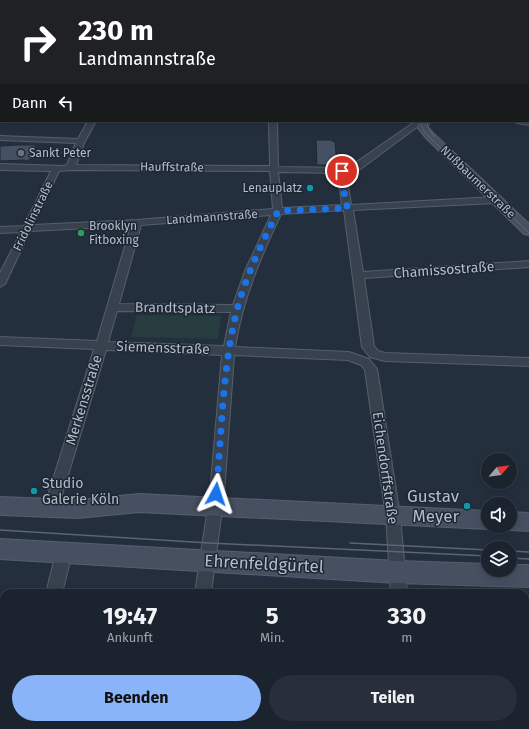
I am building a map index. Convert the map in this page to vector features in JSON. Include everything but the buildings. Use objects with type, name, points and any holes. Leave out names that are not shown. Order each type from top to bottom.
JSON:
[{"type":"main road","points":[[422,122],[422,127],[427,132],[431,122]]},
{"type":"main road","name":"Nußbaumerstraße","points":[[427,132],[495,200],[529,231]]},
{"type":"main road","points":[[0,506],[78,509],[139,504],[481,520]]},
{"type":"main road","points":[[517,521],[529,522]]},
{"type":"main road","name":"Ehrenfeldgürtel","points":[[0,549],[206,560],[398,582],[529,576]]},
{"type":"street","points":[[70,166],[91,122]]},
{"type":"street","points":[[203,589],[214,507],[229,350],[238,309],[251,265],[278,211],[274,168],[273,122]]},
{"type":"street","points":[[274,168],[342,171],[356,168],[421,122]]},
{"type":"street","points":[[400,137],[411,133],[427,132]]},
{"type":"street","points":[[0,138],[81,141]]},
{"type":"street","name":"Hauffstraße","points":[[0,167],[56,169],[70,166],[274,168]]},
{"type":"street","name":"Fridolinstraße","points":[[0,284],[56,169]]},
{"type":"street","points":[[342,171],[345,201],[350,213],[360,275],[368,347],[374,354],[385,357],[529,362]]},
{"type":"street","name":"Landmannstraße","points":[[0,230],[137,223],[260,214],[278,211],[495,200]]},
{"type":"street","name":"Merkensstraße","points":[[51,508],[102,345],[137,223]]},
{"type":"street","name":"Chamissostraße","points":[[360,275],[529,264]]},
{"type":"street","name":"Brandtsplatz","points":[[113,307],[238,309]]},
{"type":"street","name":"Siemensstraße","points":[[0,341],[349,356]]},
{"type":"street","name":"Eichendorffstraße","points":[[349,356],[365,362],[371,370],[393,516],[398,582]]},
{"type":"street","points":[[55,589],[64,553]]},
{"type":"green space","points":[[137,315],[221,316],[218,339],[131,337]]},
{"type":"tram line","points":[[422,122],[421,125],[425,133],[529,233]]},
{"type":"tram line","points":[[430,122],[428,127],[434,137]]},
{"type":"tram line","points":[[0,530],[209,543],[481,556]]},
{"type":"tram line","points":[[350,543],[481,550]]},
{"type":"tram line","points":[[517,551],[529,552]]},
{"type":"tram line","points":[[517,558],[529,559]]},
{"type":"place","name":"Sankt Peter","points":[[21,153]]},
{"type":"place","name":"Lenauplatz","points":[[310,188]]},
{"type":"place","name":"Brooklyn Fitboxing","points":[[81,233]]},
{"type":"place","name":"Studio Galerie Köln","points":[[34,491]]},
{"type":"place","name":"Gustav Meyer","points":[[467,506]]},
{"type":"route","points":[[216,494],[229,350],[238,309],[251,265],[278,211],[334,207],[348,208],[345,201],[342,171]]}]
